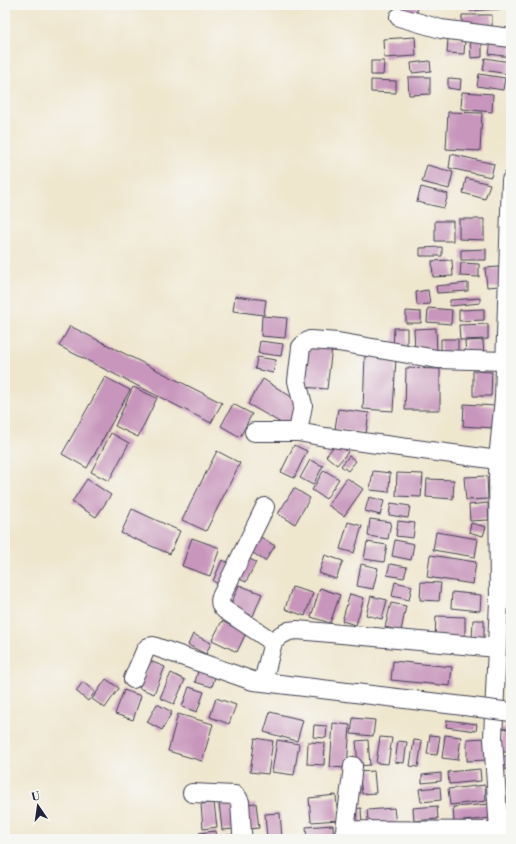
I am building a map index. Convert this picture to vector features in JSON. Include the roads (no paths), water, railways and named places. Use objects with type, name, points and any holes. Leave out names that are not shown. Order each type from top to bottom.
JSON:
[{"type":"street","points":[[399,17],[441,29],[511,38]]},
{"type":"street","points":[[353,766],[344,834],[499,835],[493,738],[499,601],[498,460],[504,398],[511,180]]},
{"type":"street","points":[[298,432],[303,405],[297,381],[301,348],[310,340],[338,342],[437,359],[505,361]]},
{"type":"street","points":[[254,432],[298,432],[325,437],[498,460]]},
{"type":"street","points":[[265,507],[220,597],[219,603],[225,610],[273,642]]},
{"type":"street","points":[[263,682],[273,642],[289,631],[297,630],[497,648]]},
{"type":"street","points":[[133,679],[144,651],[148,647],[153,646],[253,681],[511,712]]},
{"type":"street","points":[[192,793],[235,795],[240,802],[243,839]]}]
